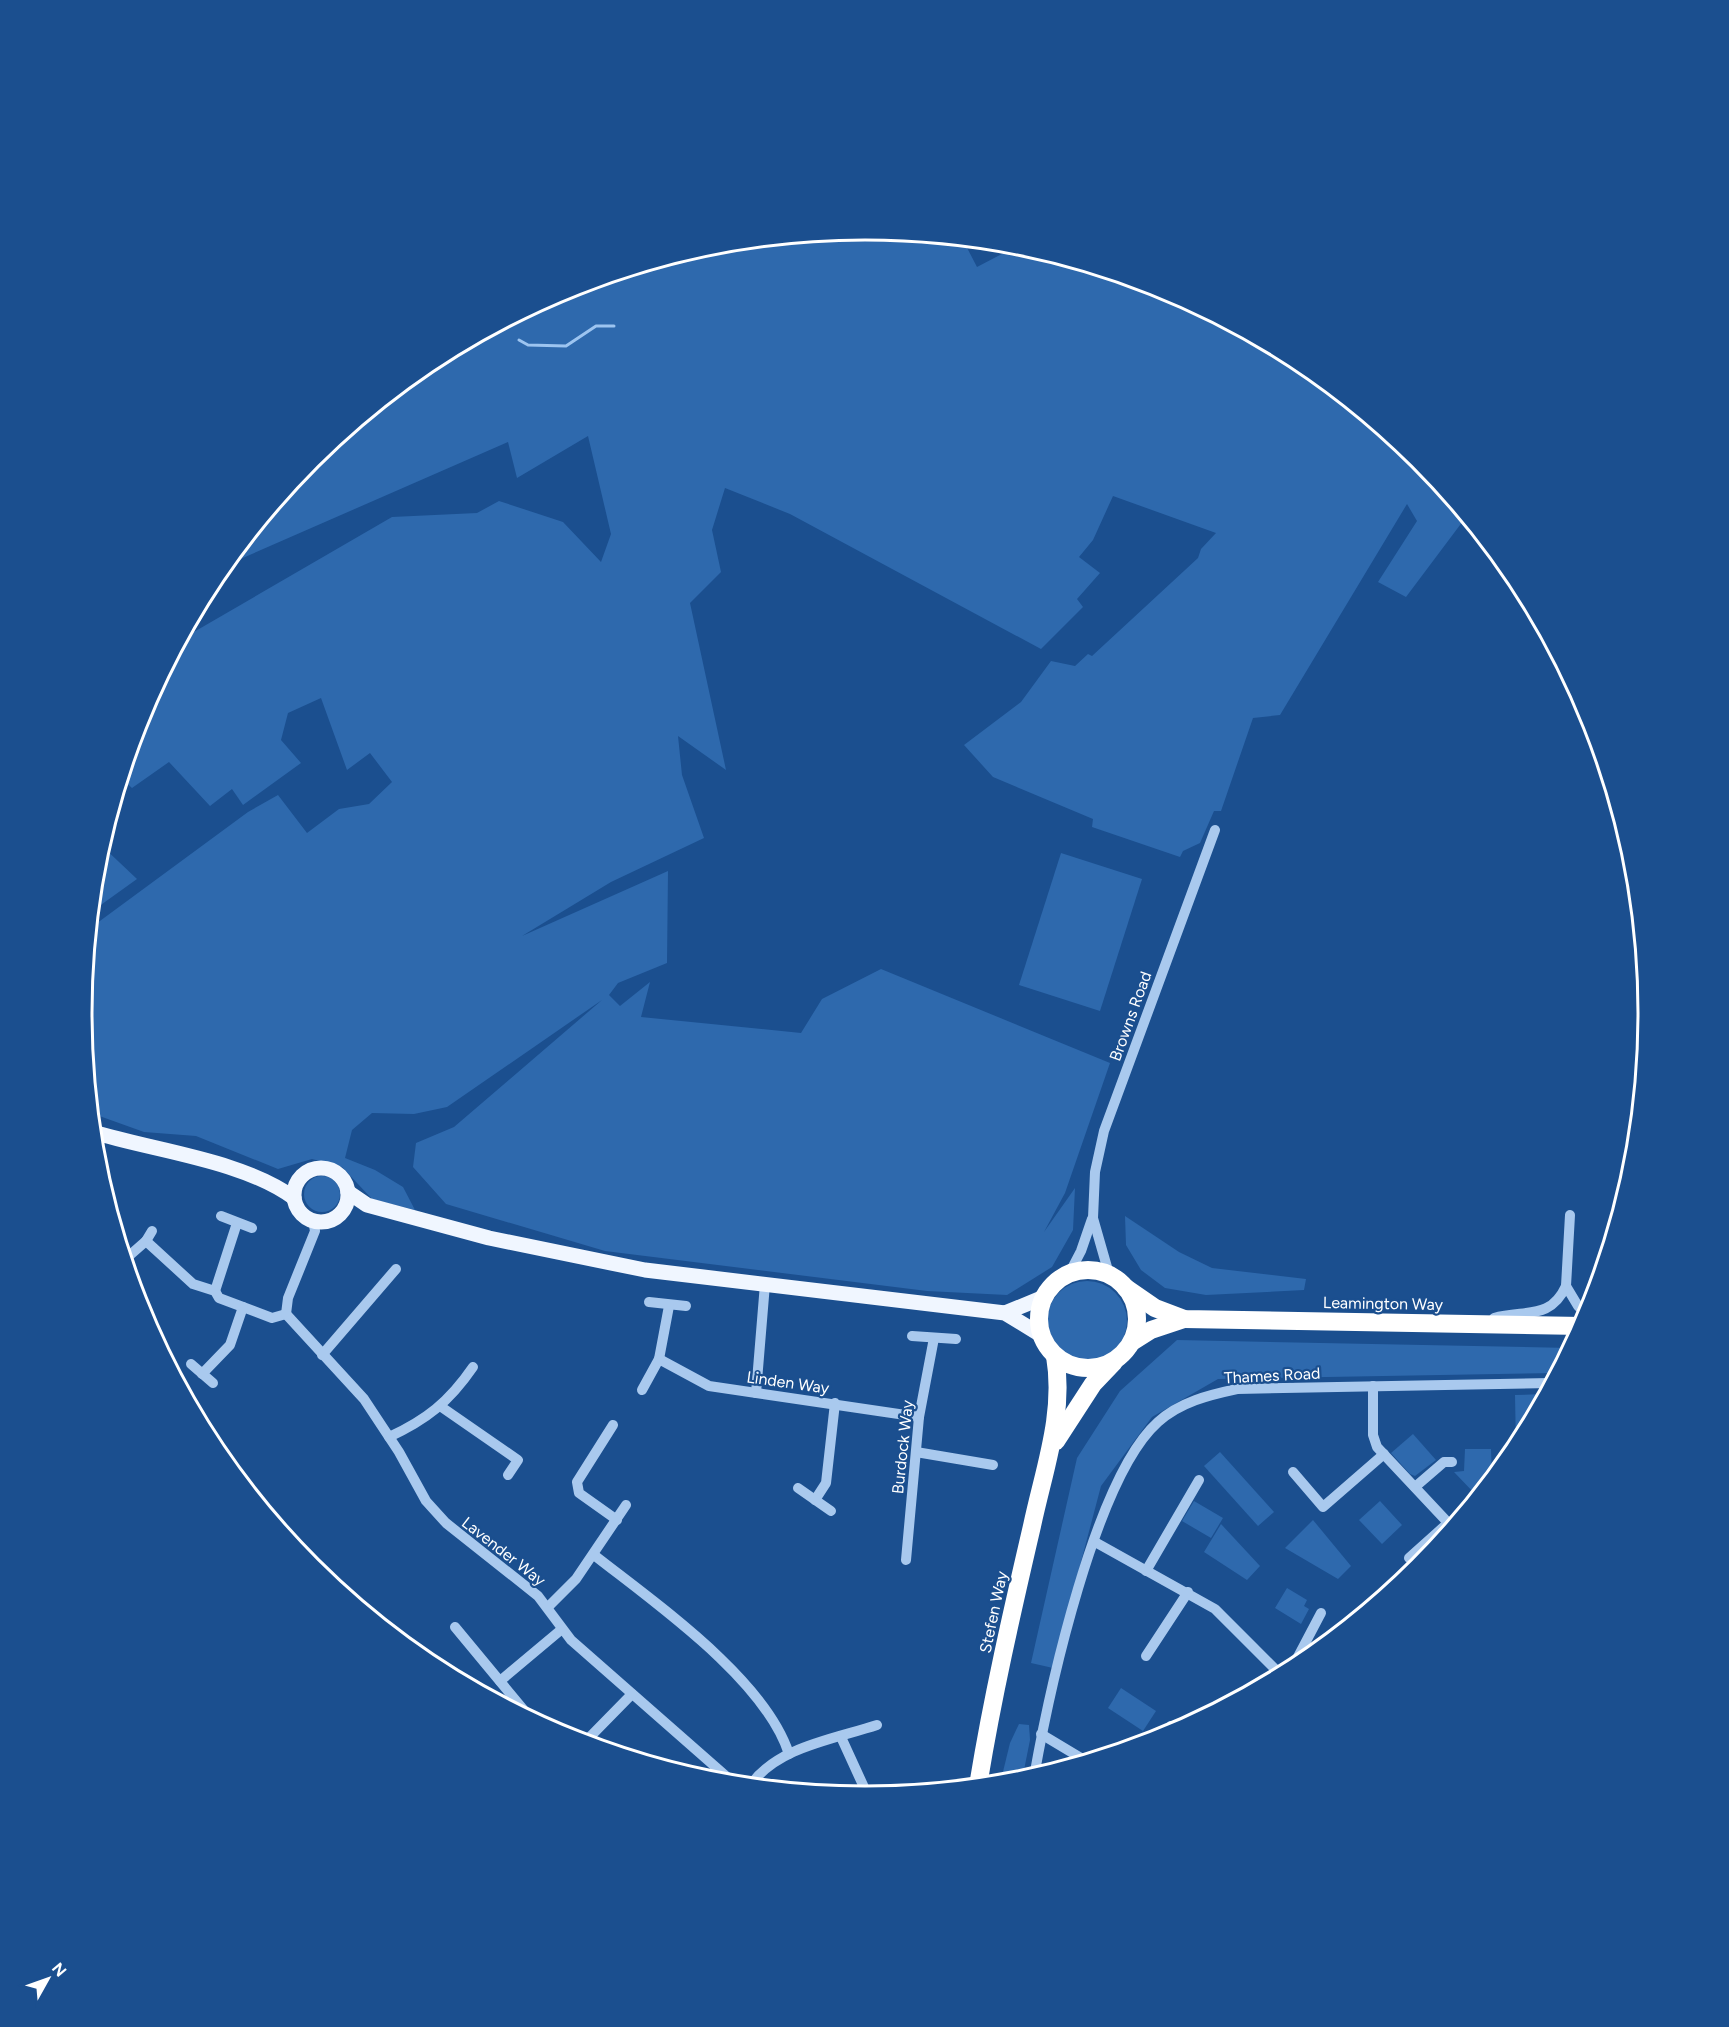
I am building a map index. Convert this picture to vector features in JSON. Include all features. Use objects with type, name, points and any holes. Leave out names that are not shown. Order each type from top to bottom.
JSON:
[{"type":"highway","points":[[1052,1448],[1093,1384],[1117,1359],[1132,1342],[1137,1316],[1134,1302],[1126,1288],[1109,1274],[1092,1269],[1069,1274],[1052,1285],[1044,1297],[1038,1316],[1041,1335],[1055,1356],[1067,1364],[1089,1368],[1102,1366],[1117,1359]]},
{"type":"highway","name":"Leamington Way","points":[[1126,1288],[1155,1308],[1184,1319]]},
{"type":"highway","name":"Leamington Way","points":[[1132,1342],[1151,1330],[1184,1319],[1571,1326]]},
{"type":"highway","points":[[1052,1448],[1059,1397],[1055,1356]]},
{"type":"highway","name":"Stefen Way","points":[[980,1778],[1025,1556],[1052,1448]]},
{"type":"main road","points":[[101,1134],[232,1169],[272,1183],[285,1184],[299,1180],[308,1172],[326,1168],[341,1177],[348,1192],[367,1205],[489,1238],[645,1270],[1005,1313],[1041,1335]]},
{"type":"main road","points":[[299,1180],[294,1198],[298,1209],[316,1226],[336,1218],[344,1209],[348,1192]]},
{"type":"main road","points":[[272,1183],[294,1198]]},
{"type":"main road","points":[[344,1209],[367,1205]]},
{"type":"main road","points":[[1005,1313],[1044,1297]]},
{"type":"street","name":"Browns Road","points":[[1069,1274],[1081,1251],[1093,1218],[1095,1172],[1104,1131],[1215,830]]},
{"type":"street","points":[[1569,1215],[1566,1286],[1580,1307]]},
{"type":"street","points":[[220,1216],[252,1228]]},
{"type":"street","name":"Browns Road","points":[[1093,1218],[1109,1274]]},
{"type":"street","points":[[215,1291],[237,1223]]},
{"type":"street","points":[[131,1254],[149,1236],[193,1284],[215,1291],[219,1298],[273,1318],[286,1314],[288,1298],[316,1226]]},
{"type":"street","points":[[322,1355],[388,1273]]},
{"type":"street","points":[[756,1393],[765,1284]]},
{"type":"street","points":[[1474,1324],[1498,1317],[1550,1308],[1566,1286]]},
{"type":"street","points":[[649,1302],[669,1306],[686,1306]]},
{"type":"street","points":[[642,1390],[659,1359],[669,1306]]},
{"type":"street","points":[[202,1374],[230,1345],[243,1307]]},
{"type":"street","name":"Lavender Way","points":[[286,1314],[364,1398],[426,1501],[446,1523],[548,1607],[562,1629],[722,1773]]},
{"type":"street","points":[[912,1336],[956,1339]]},
{"type":"street","name":"Burdock Way","points":[[906,1560],[919,1417],[934,1338]]},
{"type":"street","name":"Linden Way","points":[[659,1359],[709,1386],[919,1417]]},
{"type":"street","points":[[191,1364],[213,1383]]},
{"type":"street","points":[[389,1437],[420,1423],[440,1406],[473,1367]]},
{"type":"street","name":"Thames Road","points":[[1036,1767],[1041,1734],[1075,1603],[1116,1482],[1132,1454],[1158,1422],[1187,1403],[1237,1389],[1543,1383]]},
{"type":"street","points":[[1373,1386],[1373,1435],[1384,1454],[1447,1522]]},
{"type":"street","points":[[815,1500],[826,1484],[835,1403]]},
{"type":"street","points":[[440,1406],[518,1460],[508,1475]]},
{"type":"street","points":[[613,1425],[577,1482],[579,1493],[617,1520]]},
{"type":"street","points":[[915,1452],[993,1465]]},
{"type":"street","points":[[1293,1472],[1323,1507],[1384,1454]]},
{"type":"street","points":[[1415,1487],[1444,1462],[1452,1462]]},
{"type":"street","points":[[1146,1571],[1199,1480]]},
{"type":"street","points":[[798,1488],[831,1511]]},
{"type":"street","points":[[548,1607],[576,1580],[626,1505]]},
{"type":"street","points":[[1095,1542],[1215,1609],[1274,1668]]},
{"type":"street","points":[[1408,1558],[1427,1543]]},
{"type":"street","points":[[594,1555],[679,1621],[734,1673],[775,1722],[789,1754]]},
{"type":"street","points":[[1146,1656],[1188,1592]]},
{"type":"street","points":[[1301,1651],[1322,1613]]},
{"type":"street","points":[[455,1627],[520,1705]]},
{"type":"street","points":[[500,1681],[562,1629]]},
{"type":"street","points":[[591,1736],[632,1694]]},
{"type":"street","points":[[756,1779],[764,1769],[789,1754],[877,1725]]},
{"type":"street","points":[[1041,1734],[1078,1756]]},
{"type":"street","points":[[841,1737],[863,1786]]},
{"type":"shaded area","points":[[864,240],[967,247],[977,267],[1003,253],[1015,255],[1113,282],[1160,299],[1206,320],[1251,344],[1335,400],[1411,467],[1462,523],[1406,597],[1378,582],[1417,521],[1407,504],[1280,715],[1253,718],[1221,811],[1214,811],[1200,843],[1183,851],[1180,857],[1092,827],[1093,819],[993,777],[964,745],[1021,702],[1051,661],[1075,666],[1088,654],[1092,656],[1198,558],[1201,549],[1216,533],[1113,496],[1093,540],[1079,557],[1100,573],[1077,599],[1083,607],[1041,649],[790,514],[725,488],[712,530],[721,572],[690,603],[726,770],[678,736],[682,775],[704,838],[611,882],[522,936],[668,871],[667,963],[618,983],[609,995],[620,1006],[650,982],[641,1017],[801,1033],[822,999],[881,969],[1110,1063],[1065,1193],[1044,1232],[1075,1188],[1073,1230],[1052,1267],[1007,1295],[927,1291],[605,1251],[446,1204],[413,1167],[416,1143],[454,1127],[602,1000],[447,1107],[414,1114],[372,1113],[352,1130],[345,1158],[375,1170],[403,1187],[415,1210],[372,1199],[342,1167],[312,1159],[278,1169],[196,1136],[144,1132],[98,1116],[93,1064],[92,1014],[97,923],[248,812],[278,795],[307,833],[339,809],[369,804],[392,782],[370,753],[347,770],[321,698],[288,713],[281,740],[301,763],[243,805],[232,789],[210,806],[169,762],[132,788],[127,784],[150,718],[192,633],[392,517],[477,513],[499,501],[563,522],[601,562],[611,534],[588,436],[517,478],[508,442],[239,559],[283,504],[355,432],[435,371],[523,320],[569,299],[616,282],[714,255],[814,242]]},
{"type":"shaded area","points":[[109,852],[137,879],[99,906]]},
{"type":"shaded area","points":[[1061,853],[1142,879],[1100,1011],[1019,985]]},
{"type":"shaded area","points":[[322,1176],[334,1182],[340,1194],[334,1206],[322,1212],[310,1206],[304,1194],[310,1182]]},
{"type":"shaded area","points":[[1125,1216],[1179,1252],[1212,1268],[1306,1279],[1304,1290],[1206,1295],[1165,1288],[1141,1270],[1126,1245]]},
{"type":"shaded area","points":[[1087,1281],[1102,1284],[1115,1293],[1124,1306],[1127,1321],[1124,1336],[1115,1349],[1102,1358],[1087,1361],[1072,1358],[1059,1349],[1050,1336],[1047,1321],[1050,1306],[1059,1293],[1072,1284]]},
{"type":"shaded area","points":[[1177,1340],[1561,1348],[1548,1373],[1218,1379],[1152,1417],[1101,1486],[1053,1668],[1031,1663],[1077,1458],[1120,1391]]},
{"type":"shaded area","points":[[1537,1394],[1516,1429],[1515,1395]]},
{"type":"shaded area","points":[[1413,1434],[1436,1460],[1415,1476],[1410,1474],[1391,1453]]},
{"type":"shaded area","points":[[1465,1449],[1491,1449],[1492,1465],[1472,1491],[1454,1472],[1464,1471]]},
{"type":"shaded area","points":[[1220,1452],[1274,1512],[1258,1526],[1204,1466]]},
{"type":"shaded area","points":[[1194,1501],[1223,1518],[1211,1538],[1182,1521]]},
{"type":"shaded area","points":[[1380,1501],[1402,1525],[1382,1544],[1359,1520]]},
{"type":"shaded area","points":[[1313,1520],[1351,1566],[1338,1579],[1285,1548]]},
{"type":"shaded area","points":[[1221,1524],[1260,1566],[1247,1580],[1204,1552]]},
{"type":"shaded area","points":[[1287,1588],[1307,1600],[1304,1606],[1309,1609],[1301,1624],[1275,1608]]},
{"type":"shaded area","points":[[1121,1688],[1156,1711],[1143,1731],[1108,1708]]},
{"type":"shaded area","points":[[1019,1724],[1029,1725],[1030,1740],[1024,1770],[1002,1774],[1010,1743]]},
{"type":"waterway","points":[[519,340],[528,345],[566,346],[596,326],[614,326]]}]
